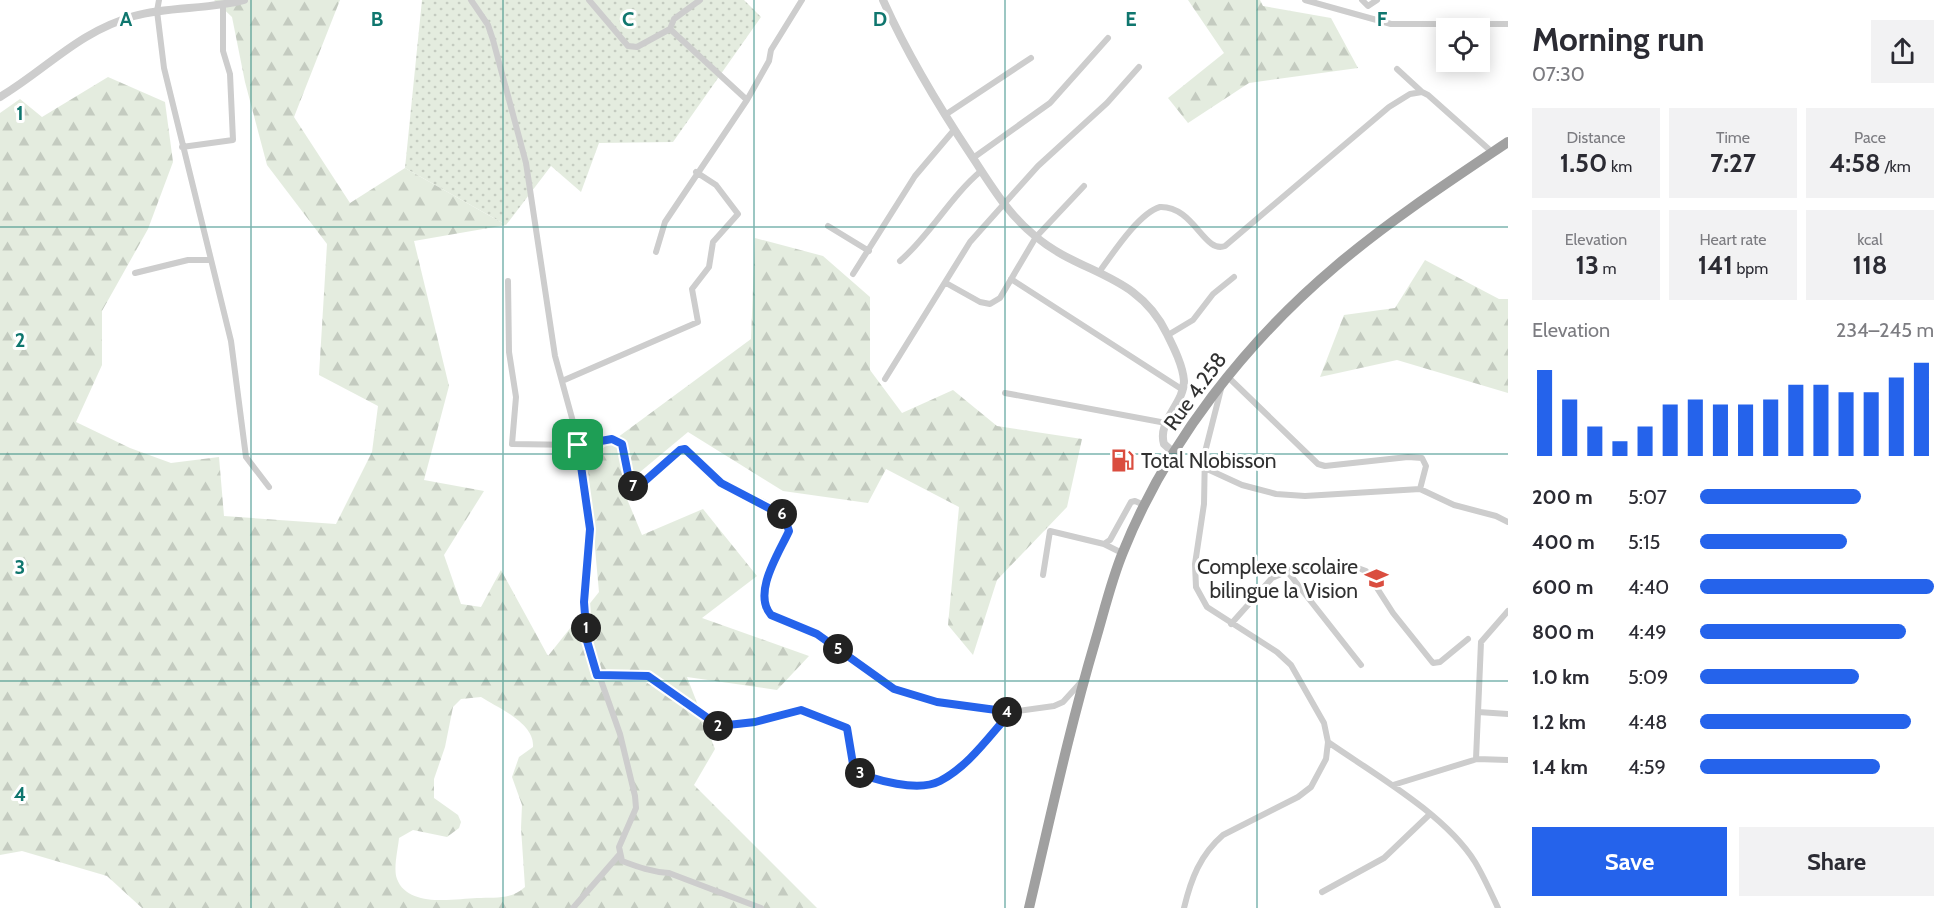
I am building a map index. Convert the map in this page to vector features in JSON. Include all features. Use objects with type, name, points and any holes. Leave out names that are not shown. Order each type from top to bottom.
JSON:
[{"type":"highway","name":"Rue 4.258","points":[[1029,908],[1084,679],[1122,553],[1144,505],[1174,453],[1225,381],[1273,325],[1335,266],[1508,142]]},
{"type":"street","points":[[159,0],[157,11],[164,68],[209,260],[231,341],[246,458],[269,487]]},
{"type":"street","points":[[0,97],[91,32],[135,16],[157,11],[244,0]]},
{"type":"street","points":[[471,0],[488,25],[523,153],[555,356],[578,445],[590,529],[584,585],[587,641],[597,675],[620,734],[635,796],[636,808],[619,847],[619,855],[622,861],[631,865],[657,873],[669,873],[761,908]]},
{"type":"street","points":[[589,0],[628,46],[637,47],[670,29],[674,19],[700,0]]},
{"type":"street","points":[[656,252],[665,222],[696,172],[747,100],[769,61],[771,50],[802,0]]},
{"type":"street","points":[[883,0],[918,73],[1003,204],[1036,237],[1067,257],[1100,271],[1149,304],[1168,335],[1181,368],[1183,390],[1166,423],[1162,440],[1174,453]]},
{"type":"street","points":[[1305,0],[1390,24],[1508,24]]},
{"type":"street","points":[[1362,0],[1368,6],[1377,0]]},
{"type":"street","points":[[182,147],[232,140],[230,74],[223,51],[223,4]]},
{"type":"street","points":[[670,29],[747,100]]},
{"type":"street","points":[[973,158],[1050,103],[1108,38]]},
{"type":"street","points":[[945,115],[1031,58]]},
{"type":"street","points":[[885,379],[970,242],[1038,166],[1107,103],[1139,67]]},
{"type":"street","points":[[1397,69],[1492,152]]},
{"type":"street","points":[[1100,271],[1122,241],[1148,214],[1161,207],[1183,212],[1210,244],[1218,248],[1225,246],[1389,107],[1410,94],[1422,92]]},
{"type":"street","points":[[854,274],[915,177],[954,130]]},
{"type":"street","points":[[900,261],[919,245],[965,184],[981,171]]},
{"type":"street","points":[[562,381],[698,322],[692,289],[709,267],[713,242],[738,214],[716,185],[696,172]]},
{"type":"street","points":[[946,283],[980,302],[990,304],[1000,298],[1036,237],[1084,186]]},
{"type":"street","points":[[828,226],[869,251]]},
{"type":"street","points":[[135,273],[188,260],[209,260]]},
{"type":"street","points":[[1168,335],[1193,320],[1213,294],[1234,277]]},
{"type":"street","points":[[1011,279],[1183,390]]},
{"type":"street","points":[[508,281],[509,352],[516,397],[512,444],[578,445],[618,441],[626,453],[629,479],[633,486],[638,487],[680,450],[688,450],[704,469],[721,483],[769,506],[784,516],[789,531],[770,572],[764,594],[766,609],[771,615],[817,634],[894,689],[937,702],[1011,712],[1054,706],[1063,702],[1084,679]]},
{"type":"street","points":[[1184,908],[1195,870],[1215,842],[1223,835],[1298,798],[1311,787],[1326,759],[1328,742],[1324,723],[1291,665],[1277,652],[1207,607],[1196,587],[1195,564],[1204,504],[1206,444],[1225,381],[1318,464],[1325,466],[1408,457],[1422,458],[1426,466],[1420,489]]},
{"type":"street","points":[[1005,393],[1131,419],[1166,423]]},
{"type":"street","points":[[1204,468],[1242,485],[1276,494],[1305,496],[1420,489],[1454,505],[1496,516],[1508,522]]},
{"type":"street","points":[[1104,544],[1110,540],[1131,502],[1135,501],[1144,505]]},
{"type":"street","points":[[1043,575],[1050,531],[1104,544],[1122,553]]},
{"type":"street","points":[[1231,624],[1262,586],[1287,571],[1306,566],[1344,563],[1366,571],[1393,613],[1432,663],[1440,662],[1468,639]]},
{"type":"street","points":[[1287,571],[1361,665]]},
{"type":"street","points":[[1476,759],[1481,642],[1508,610]]},
{"type":"street","points":[[597,675],[648,676],[719,726],[736,726],[804,711],[847,728],[854,770],[870,779],[901,785],[940,781],[962,765],[1011,712]]},
{"type":"street","points":[[1478,712],[1508,714]]},
{"type":"street","points":[[1328,742],[1393,785],[1457,840],[1474,861],[1498,908]]},
{"type":"street","points":[[1393,785],[1476,759],[1508,760]]},
{"type":"street","points":[[1322,892],[1384,858],[1429,815]]},
{"type":"street","points":[[573,908],[619,855]]},
{"type":"green space","points":[[214,0],[340,0],[294,117],[350,203],[405,168],[506,225],[414,241],[449,386],[424,480],[484,491],[444,555],[461,604],[481,607],[501,570],[548,656],[599,592],[587,460],[751,339],[755,238],[823,256],[870,297],[870,370],[902,413],[953,390],[997,426],[1082,439],[1067,507],[997,580],[973,655],[948,625],[959,507],[886,469],[868,503],[783,491],[688,432],[622,487],[642,535],[703,509],[757,576],[702,618],[809,656],[777,690],[687,677],[715,749],[694,785],[817,908],[142,908],[107,876],[22,851],[0,855],[0,113],[20,99],[42,117],[108,77],[165,102],[173,162],[148,229],[102,311],[102,365],[76,422],[130,448],[171,463],[219,457],[224,516],[336,524],[372,452],[378,406],[319,375],[327,244],[267,165],[245,82],[232,17]],"holes":[[[481,697],[514,717],[532,738],[533,747],[519,757],[512,777],[522,805],[521,828],[525,887],[514,894],[496,898],[444,900],[421,898],[403,888],[397,879],[399,838],[413,830],[447,837],[459,828],[461,822],[458,815],[434,798],[434,779],[445,747],[453,707],[461,699]]]},
{"type":"green space","points":[[422,0],[744,0],[761,17],[673,142],[599,143],[581,192],[551,166],[506,225],[405,168]]},
{"type":"green space","points":[[1188,0],[1260,0],[1263,6],[1331,18],[1358,68],[1249,83],[1188,123],[1168,98],[1224,53]]},
{"type":"green space","points":[[1425,260],[1499,299],[1508,299],[1508,393],[1397,360],[1320,377],[1344,315],[1395,308]]},
{"type":"place","name":"Total Nlobisson","points":[[1123,460]]},
{"type":"place","name":"Complexe scolaire bilingue la Vision","points":[[1376,578]]},
{"type":"route","points":[[612,439],[618,441],[626,453],[631,484],[638,487],[680,450],[688,450],[704,469],[721,483],[769,506],[784,516],[789,531],[770,572],[764,594],[766,609],[771,615],[817,634],[878,680],[894,689],[937,702],[980,710],[1011,712],[962,765],[940,781],[901,785],[870,779],[854,770],[849,730],[804,711],[736,726],[719,726],[713,724],[648,676],[597,675],[587,641],[584,585],[590,529],[589,506],[578,445],[612,439]]}]
